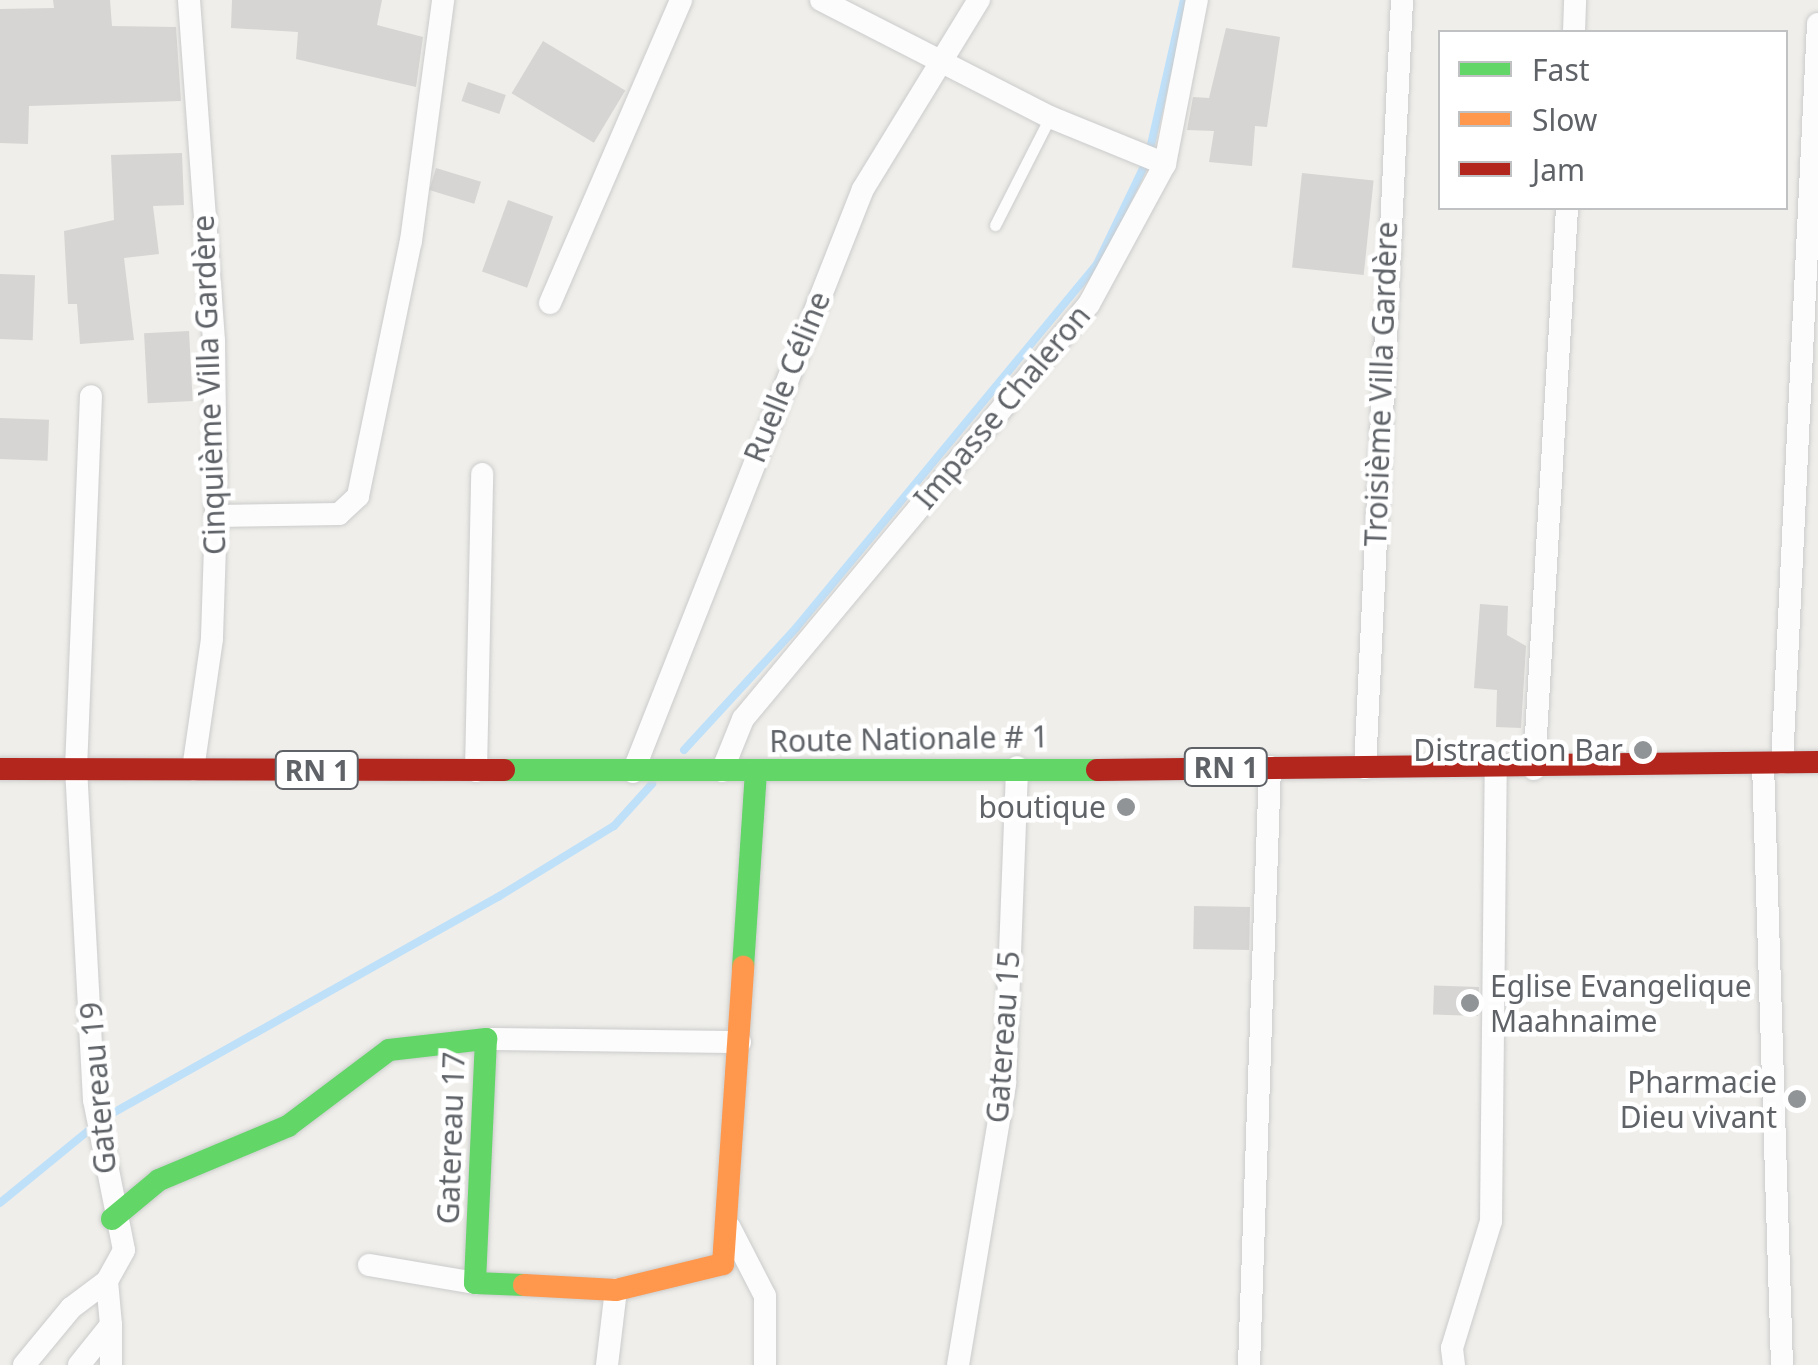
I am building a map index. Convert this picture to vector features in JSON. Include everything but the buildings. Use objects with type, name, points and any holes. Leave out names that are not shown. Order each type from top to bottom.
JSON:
[{"type":"main road","name":"Route Nationale # 1","points":[[0,769],[633,772],[1270,767],[1496,771],[1818,762]]},
{"type":"main road","points":[[475,1283],[616,1290],[723,1264],[730,1228],[756,770]]},
{"type":"main road","name":"Gatereau 17","points":[[112,1219],[159,1180],[288,1126],[388,1050],[486,1039],[475,1283]]},
{"type":"street","name":"Cinquième Villa Gardère","points":[[189,0],[214,341],[216,516],[212,640],[193,770]]},
{"type":"street","points":[[216,516],[339,514],[358,496],[411,242],[443,0]]},
{"type":"street","points":[[550,303],[682,0]]},
{"type":"street","points":[[822,0],[1050,117],[1165,164]]},
{"type":"street","name":"Ruelle Céline","points":[[633,772],[863,189],[979,0]]},
{"type":"street","name":"Impasse Chaleron","points":[[722,771],[743,719],[1089,304],[1165,164],[1197,0]]},
{"type":"street","name":"Troisième Villa Gardère","points":[[1365,768],[1402,0]]},
{"type":"street","points":[[1574,30],[1575,0]]},
{"type":"street","points":[[1782,1365],[1773,763],[1818,24]]},
{"type":"street","points":[[1534,769],[1567,210]]},
{"type":"street","name":"Gatereau 19","points":[[91,396],[76,769],[94,1100],[112,1219],[124,1250],[108,1280],[111,1365]]},
{"type":"street","points":[[476,771],[482,474]]},
{"type":"street","name":"Gatereau 15","points":[[958,1365],[1005,1083],[1017,767]]},
{"type":"street","points":[[1249,1365],[1270,767]]},
{"type":"street","points":[[1454,1365],[1452,1348],[1491,1221],[1496,771]]},
{"type":"street","points":[[486,1039],[740,1042]]},
{"type":"street","points":[[730,1228],[765,1296],[765,1365]]},
{"type":"street","points":[[369,1265],[475,1283]]},
{"type":"street","points":[[24,1365],[71,1308],[108,1280]]},
{"type":"street","points":[[607,1365],[616,1290]]},
{"type":"street","points":[[79,1365],[111,1325]]},
{"type":"lane","points":[[996,224],[1050,117]]},
{"type":"waterway","points":[[684,750],[796,628],[1097,264],[1148,158],[1184,0]]},
{"type":"waterway","points":[[104,1118],[498,897],[614,826],[652,784]]},
{"type":"waterway","points":[[0,1203],[93,1127]]},
{"type":"traffic: fast","points":[[504,770],[1097,770]]},
{"type":"traffic: fast","points":[[743,967],[756,770]]},
{"type":"traffic: fast","points":[[112,1219],[159,1180],[288,1126],[389,1050],[486,1039],[475,1283],[524,1285]]},
{"type":"traffic: slow","points":[[524,1285],[616,1290],[723,1264],[743,967]]},
{"type":"traffic: jam","points":[[1097,770],[1818,762]]},
{"type":"traffic: jam","points":[[0,769],[504,770]]},
{"type":"place","name":"Distraction Bar","points":[[1643,750]]},
{"type":"place","name":"boutique","points":[[1126,807]]},
{"type":"place","name":"Eglise Evangelique Maahnaime","points":[[1470,1003]]},
{"type":"place","name":"Pharmacie Dieu vivant","points":[[1797,1099]]}]
